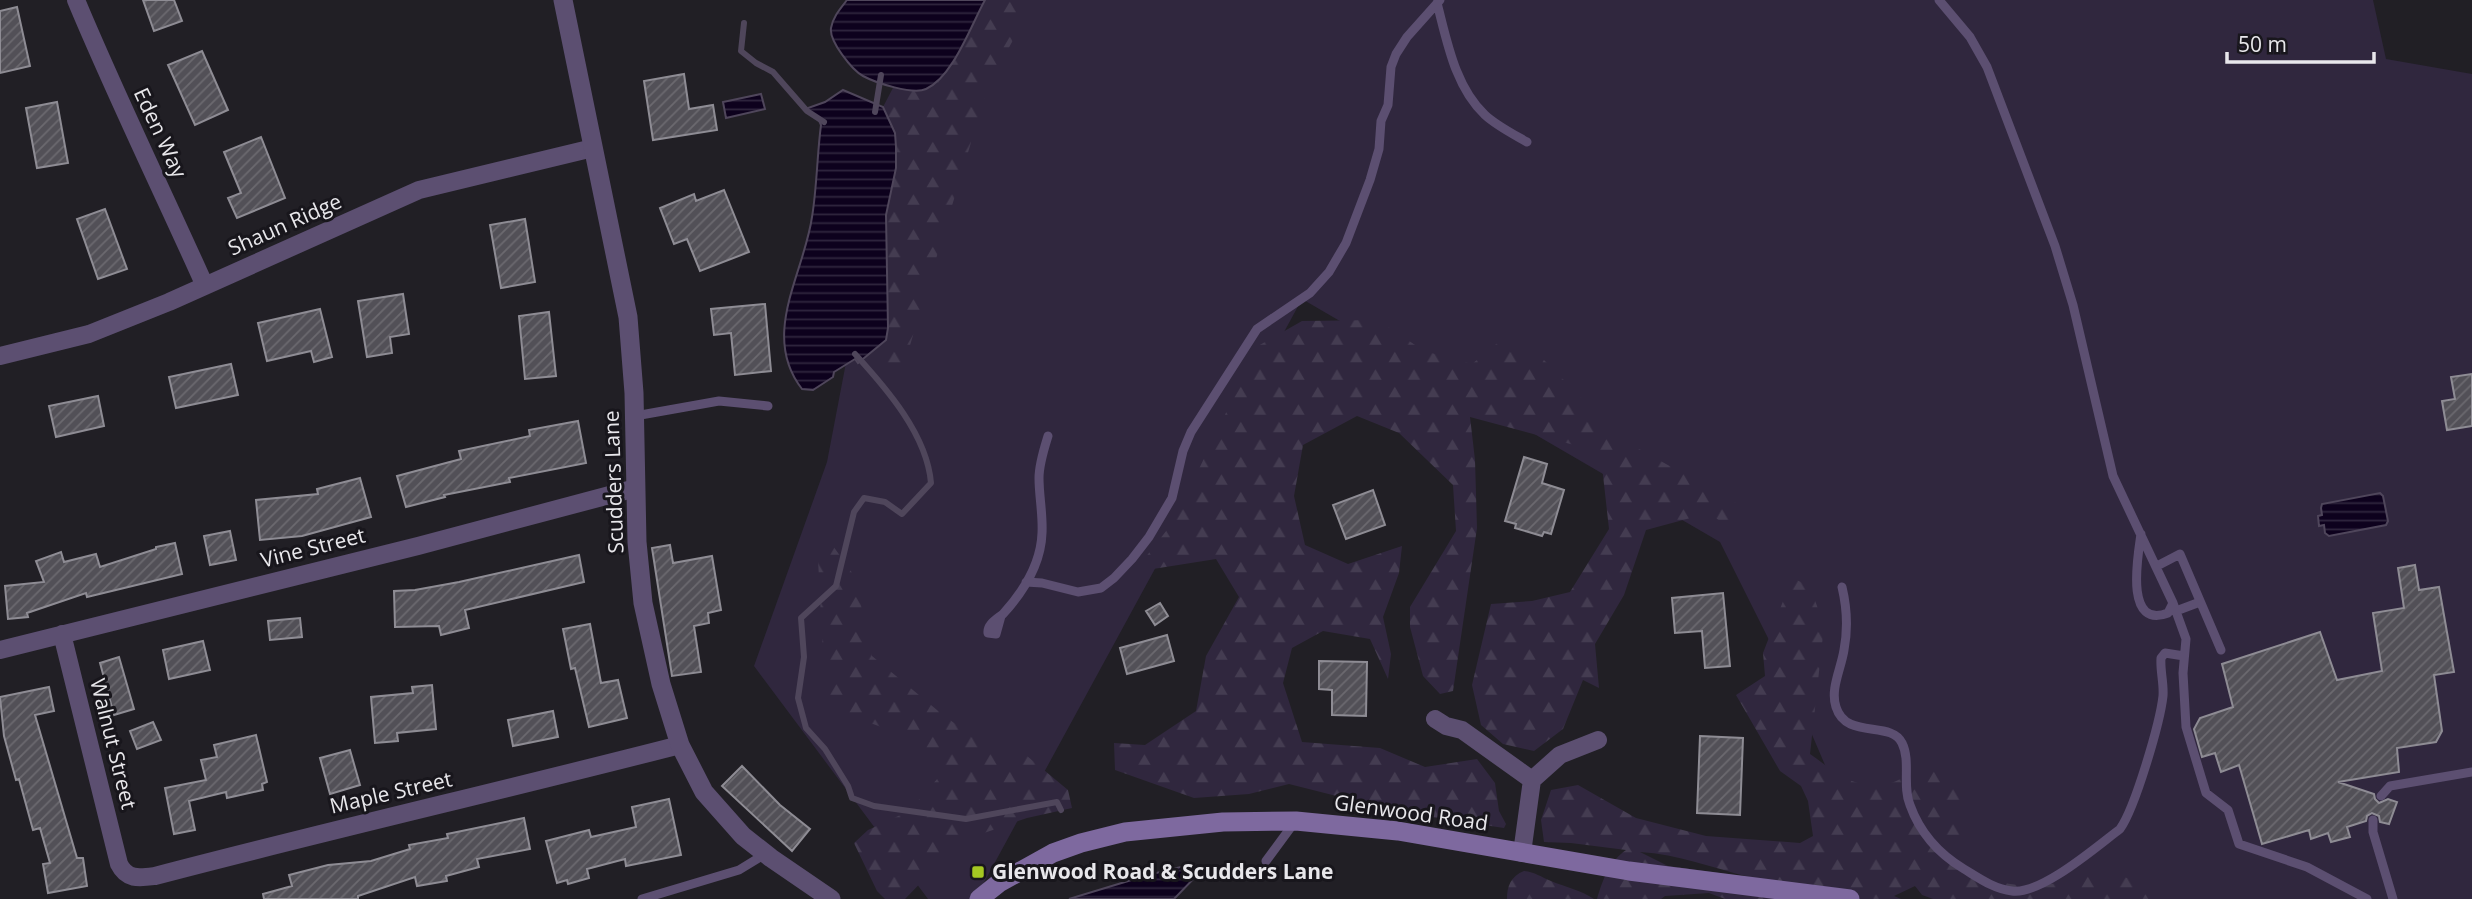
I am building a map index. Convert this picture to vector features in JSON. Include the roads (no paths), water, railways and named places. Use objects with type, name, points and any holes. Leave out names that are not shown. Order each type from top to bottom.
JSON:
[{"type":"main road","name":"Glenwood Road","points":[[979,899],[999,883],[1053,853],[1114,834],[1223,822],[1296,821],[1398,831],[1629,871],[1850,899]]},
{"type":"street","name":"Eden Way","points":[[75,0],[205,286]]},
{"type":"street","name":"Scudders Lane","points":[[563,0],[628,317],[635,416],[637,542],[643,603],[661,684],[680,745],[704,792],[743,836],[831,899]]},
{"type":"street","name":"Shaun Ridge","points":[[0,356],[89,334],[169,302],[419,190],[593,148]]},
{"type":"street","name":"Vine Street","points":[[0,650],[418,546],[636,488]]},
{"type":"street","name":"Walnut Street","points":[[62,634],[119,864]]},
{"type":"street","points":[[1435,719],[1446,726],[1462,730],[1532,780]]},
{"type":"street","points":[[1522,853],[1532,780],[1560,755],[1598,740]]},
{"type":"street","name":"Maple Street","points":[[119,864],[122,871],[134,878],[155,876],[680,745]]},
{"type":"lane","points":[[1939,0],[1970,37],[1987,67],[2055,246],[2073,305],[2109,466],[2157,566],[2186,639],[2183,704],[2186,727],[2206,793],[2228,810],[2239,844],[2307,867],[2367,899]]},
{"type":"lane","points":[[1439,2],[1445,37],[1470,96],[1485,114],[1527,142]]},
{"type":"lane","points":[[1026,582],[1078,592],[1101,588],[1132,559],[1149,537],[1172,498],[1183,451],[1191,432],[1257,329],[1310,293],[1329,272],[1346,243],[1379,149],[1381,121],[1388,105],[1391,67],[1396,54],[1407,37],[1439,2]]},
{"type":"lane","points":[[635,416],[719,401],[768,406]]},
{"type":"lane","points":[[1001,616],[1033,571],[1042,535],[1039,476],[1048,436]]},
{"type":"lane","points":[[2141,534],[2135,581],[2144,611],[2154,615],[2168,612],[2174,607],[2200,602]]},
{"type":"lane","points":[[2157,566],[2180,554],[2221,650]]},
{"type":"lane","points":[[1842,587],[1846,631],[1834,700],[1840,717],[1853,726],[1892,734],[1899,738],[1905,754],[1909,804],[1927,837],[1943,854],[1960,866],[1996,887],[2012,891],[2024,891],[2047,882],[2120,830],[2130,811],[2158,719],[2163,689],[2161,658],[2165,653],[2184,656]]},
{"type":"lane","points":[[2381,796],[2390,786],[2472,772]]},
{"type":"lane","points":[[2373,820],[2373,832],[2394,897]]},
{"type":"lane","points":[[1266,860],[1296,821]]},
{"type":"lane","points":[[642,899],[739,870],[765,854]]},
{"type":"waterway","points":[[744,23],[741,51],[773,72],[807,111],[824,122]]},
{"type":"waterway","points":[[875,112],[881,75]]},
{"type":"waterway","points":[[855,354],[880,382],[914,430],[928,465],[931,483],[902,514],[885,502],[864,498],[854,512],[836,586],[801,618],[804,657],[798,698],[806,728],[825,749],[848,786],[852,798],[874,806],[966,819],[1057,802],[1061,810]]},
{"type":"place","name":"Glenwood Road & Scudders Lane","points":[[978,872]]}]
